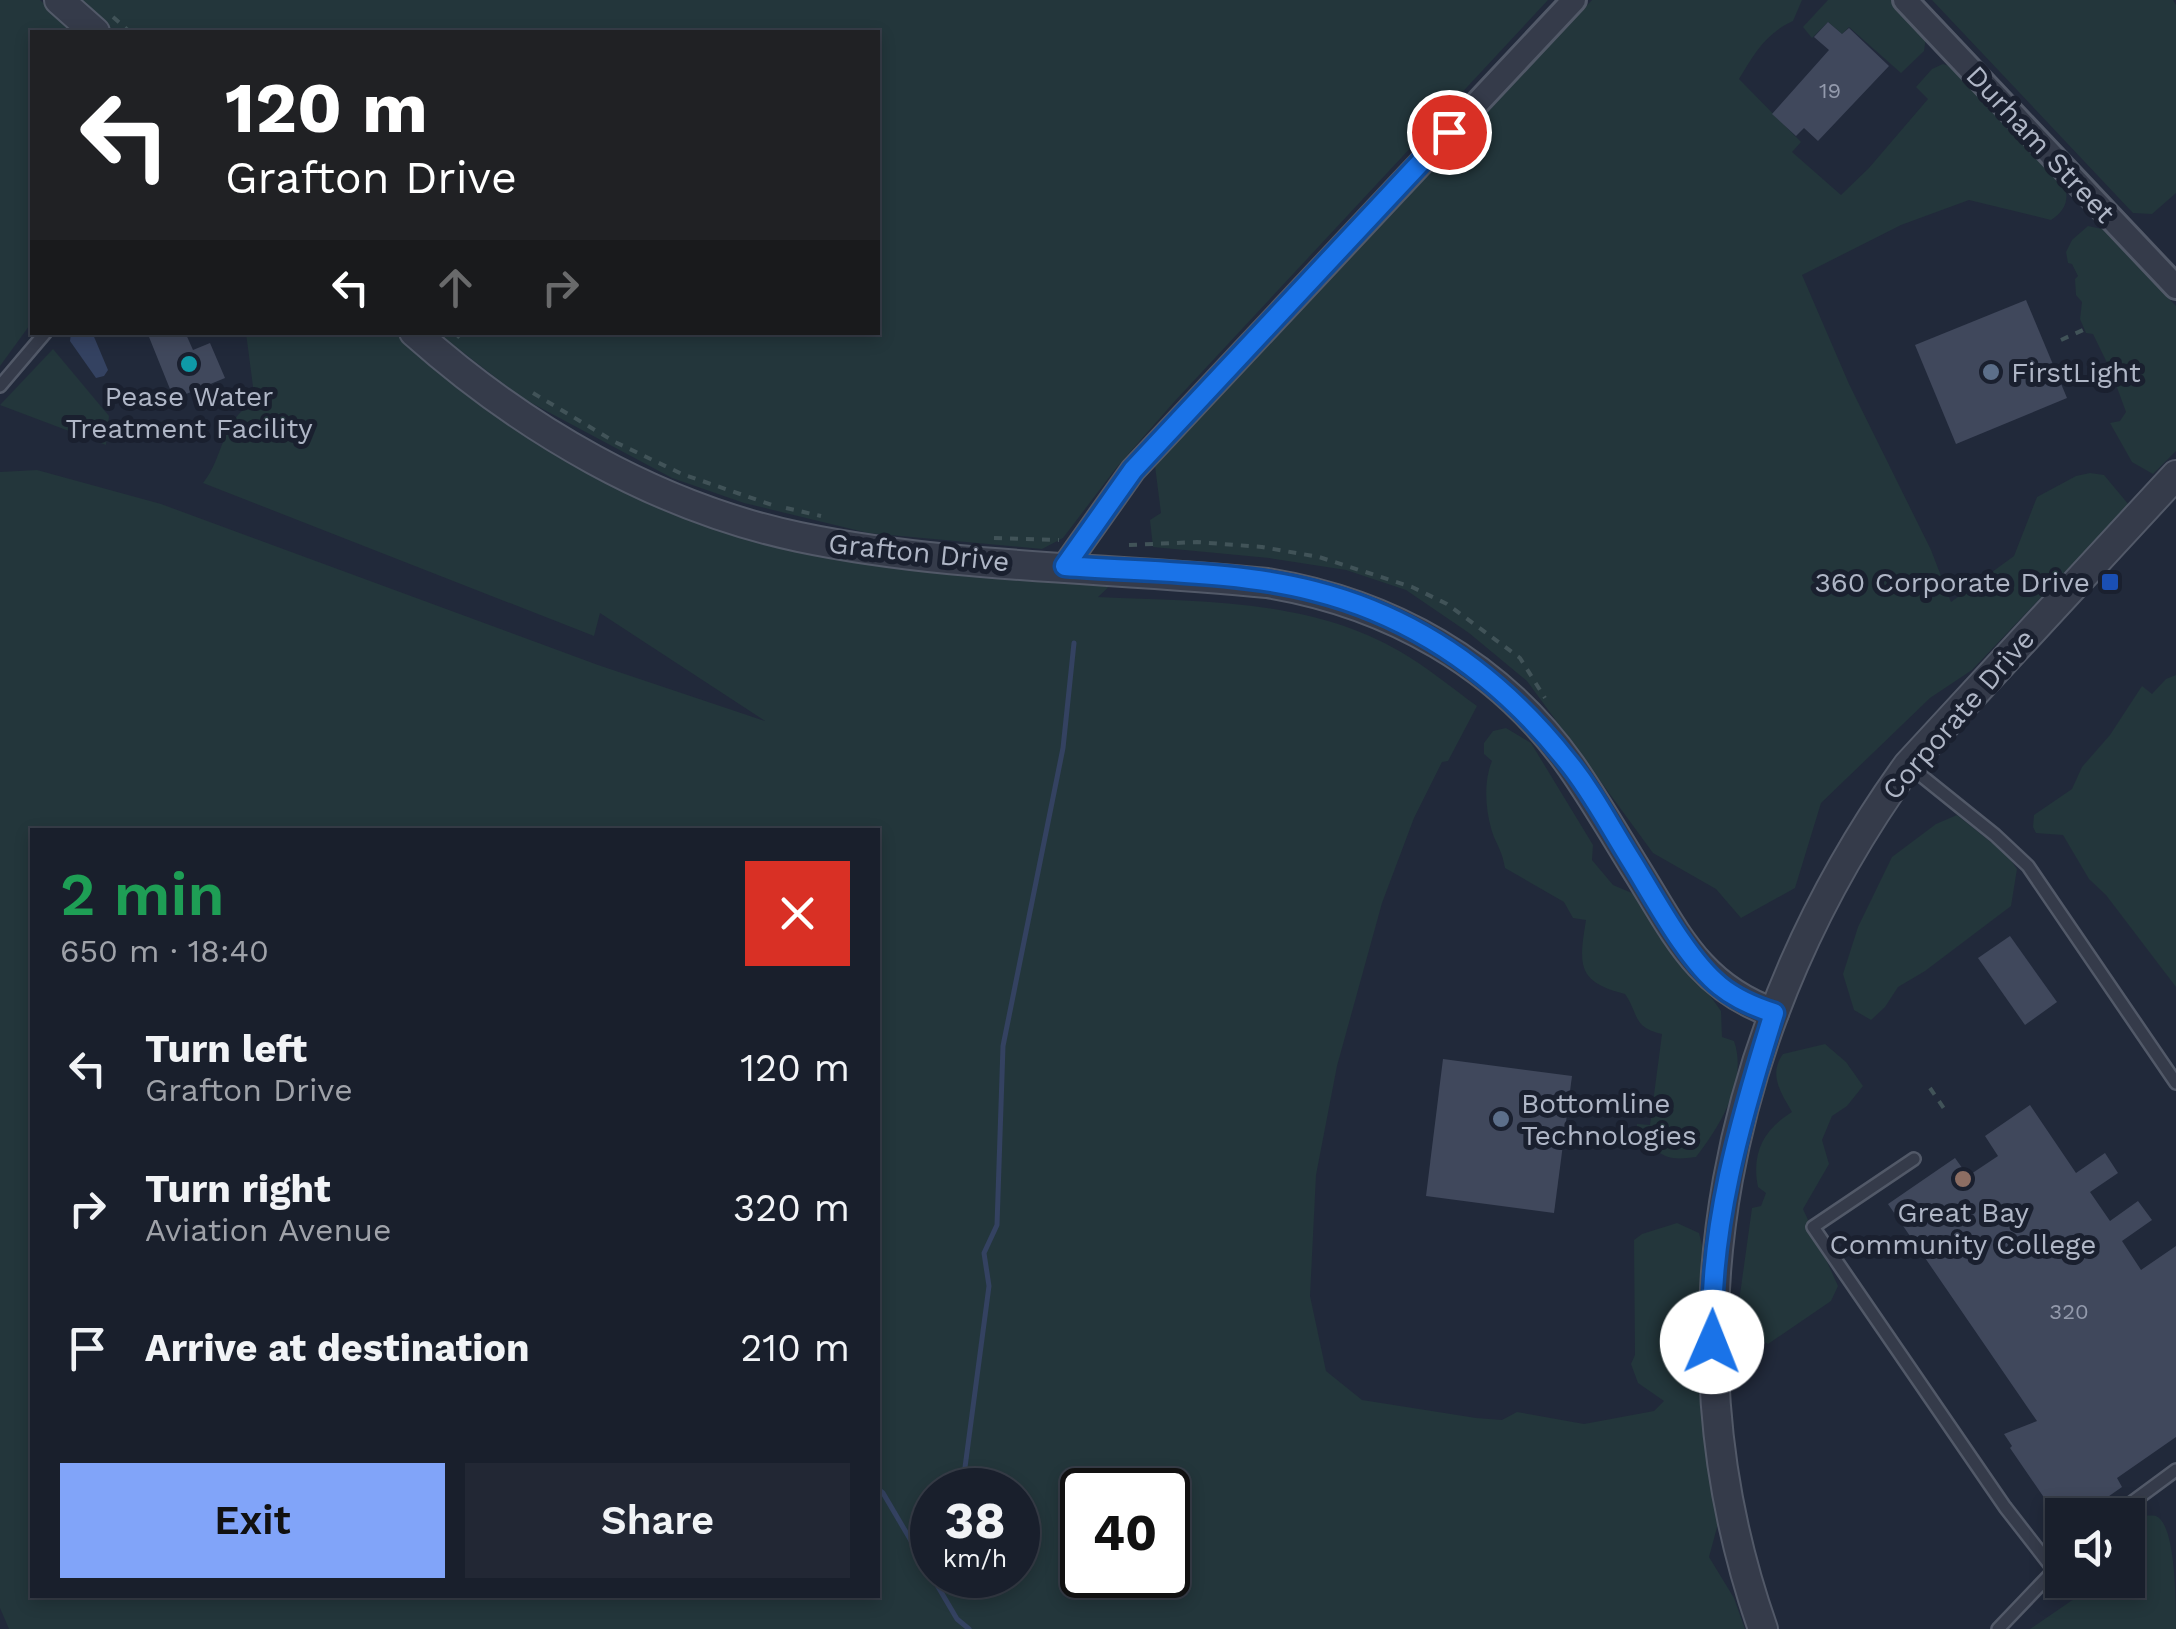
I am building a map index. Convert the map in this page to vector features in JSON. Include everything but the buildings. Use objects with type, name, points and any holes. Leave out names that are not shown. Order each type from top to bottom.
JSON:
[{"type":"street","points":[[59,0],[93,30]]},
{"type":"street","points":[[1064,553],[1133,470],[1574,0]]},
{"type":"street","name":"Durham Street","points":[[1905,0],[2176,288]]},
{"type":"street","name":"Grafton Drive","points":[[418,335],[474,383],[558,440],[632,479],[714,512],[796,536],[881,552],[1064,553],[1312,590],[1422,632],[1496,685],[1570,764],[1709,977],[1729,993],[1774,1013]]},
{"type":"street","name":"Corporate Drive","points":[[1764,1629],[1738,1550],[1726,1486],[1713,1368],[1712,1317],[1723,1191],[1774,1013],[1827,890],[1908,764],[2176,476]]},
{"type":"lane","points":[[0,386],[43,335]]},
{"type":"lane","points":[[1908,764],[2028,866],[2176,1083]]},
{"type":"lane","points":[[1914,1159],[1814,1227],[2005,1507],[2045,1552]]},
{"type":"lane","points":[[2138,1498],[2176,1470]]},
{"type":"lane","points":[[1998,1629],[2045,1580]]},
{"type":"path","points":[[2060,340],[2082,330]]},
{"type":"path","points":[[457,335],[470,347]]},
{"type":"path","points":[[525,388],[614,442],[682,474],[778,506],[827,517]]},
{"type":"path","points":[[996,538],[1064,553]]},
{"type":"path","points":[[1532,677],[1554,710]]},
{"type":"path","points":[[1930,1088],[1945,1110]]},
{"type":"green space","points":[[0,0],[40,0],[72,30],[30,30],[30,325],[0,366]]},
{"type":"green space","points":[[75,0],[1548,0],[1174,402],[1117,467],[1063,538],[1042,549],[868,533],[744,503],[672,478],[522,398],[441,335],[880,335],[880,30],[109,30]]},
{"type":"green space","points":[[1592,0],[1802,0],[1793,21],[1768,38],[1739,79],[1801,142],[1792,152],[1841,195],[1928,99],[1916,87],[1932,69],[1943,64],[1955,68],[2064,184],[2063,209],[2051,220],[1969,200],[1901,225],[1802,275],[1849,384],[1931,550],[1951,602],[2014,556],[2037,497],[2076,476],[2090,473],[2104,475],[2129,505],[1972,670],[1930,698],[1821,803],[1795,888],[1741,918],[1716,889],[1653,853],[1527,681],[1469,633],[1406,590],[1346,570],[1153,547],[1150,520],[1161,513],[1155,466]]},
{"type":"green space","points":[[1828,0],[1891,0],[1926,37],[1924,51],[1901,73],[1849,27],[1842,34],[1828,22],[1812,38],[1803,27]]},
{"type":"green space","points":[[1932,0],[2173,0],[2176,193],[2152,214],[2133,213]]},
{"type":"green space","points":[[2088,226],[2102,229],[2176,306],[2176,451],[2153,474],[2132,462],[2110,423],[2120,421],[2126,412],[2093,334],[2086,333],[2080,319],[2082,302],[2076,295],[2075,279],[2078,276],[2068,263],[2066,252],[2072,240]]},
{"type":"green space","points":[[246,335],[399,335],[442,373],[697,521],[766,543],[842,559],[964,576],[1114,582],[1098,597],[1214,602],[1292,612],[1366,634],[1401,652],[1477,706],[1448,761],[1442,762],[1414,818],[1382,903],[1337,1066],[1316,1175],[1310,1296],[1326,1371],[1362,1400],[1476,1418],[1502,1420],[1517,1412],[1584,1424],[1654,1411],[1664,1401],[1638,1383],[1631,1364],[1635,1355],[1634,1240],[1677,1223],[1699,1233],[1702,1245],[1698,1356],[1719,1520],[1709,1557],[1734,1598],[1745,1629],[9,1629],[0,1608],[0,472],[37,470],[161,504],[598,665],[765,721],[600,613],[594,636],[203,483],[235,418],[255,402]]},
{"type":"green space","points":[[53,349],[109,416],[106,445],[0,405]]},
{"type":"green space","points":[[2176,675],[2176,987],[2106,895],[2089,879],[2063,835],[2036,833],[2033,827],[2034,815],[2072,789],[2082,767],[2110,735],[2142,686],[2152,694],[2166,679]]},
{"type":"green space","points":[[1506,728],[1531,743],[1593,845],[1592,860],[1613,885],[1639,896],[1721,1011],[1722,1037],[1734,1041],[1737,1072],[1722,1117],[1696,1157],[1668,1157],[1637,1130],[1637,1124],[1650,1125],[1662,1034],[1641,1024],[1625,994],[1589,977],[1582,960],[1586,920],[1573,918],[1564,902],[1505,868],[1488,811],[1487,785],[1492,761],[1484,754],[1484,743],[1493,731]]},
{"type":"green space","points":[[1957,815],[2007,855],[2017,869],[2011,906],[1898,987],[1871,1020],[1854,1010],[1843,974],[1858,927],[1892,857],[1936,824]]},
{"type":"green space","points":[[1825,1044],[1846,1062],[1863,1086],[1847,1106],[1832,1116],[1822,1140],[1829,1164],[1803,1209],[1838,1286],[1831,1301],[1768,1344],[1743,1329],[1737,1316],[1752,1208],[1761,1206],[1766,1193],[1758,1187],[1756,1163],[1767,1134],[1792,1112],[1776,1076],[1783,1054]]},
{"type":"green space","points":[[2145,1516],[2156,1516],[2163,1522],[2171,1548],[2176,1629],[2030,1629],[2075,1598],[2145,1598]]},
{"type":"water","points":[[71,335],[93,335],[108,370],[104,376],[96,378],[70,341]]},
{"type":"waterway","points":[[965,1468],[989,1286],[984,1253],[997,1225],[1003,1046],[1063,748],[1074,643]]},
{"type":"waterway","points":[[880,1491],[957,1619],[969,1629]]},
{"type":"place","name":"Pease Water Treatment Facility","points":[[189,364]]},
{"type":"place","name":"FirstLight","points":[[1991,372]]},
{"type":"place","name":"360 Corporate Drive","points":[[2110,582]]},
{"type":"place","name":"Bottomline Technologies","points":[[1501,1119]]},
{"type":"place","name":"Great Bay Community College","points":[[1963,1179]]},
{"type":"route","points":[[1449,132],[1133,470],[1065,566],[1267,583],[1312,590],[1383,614],[1422,632],[1496,685],[1570,764],[1709,977],[1752,1006],[1774,1013],[1723,1191],[1714,1268],[1712,1342]]}]
